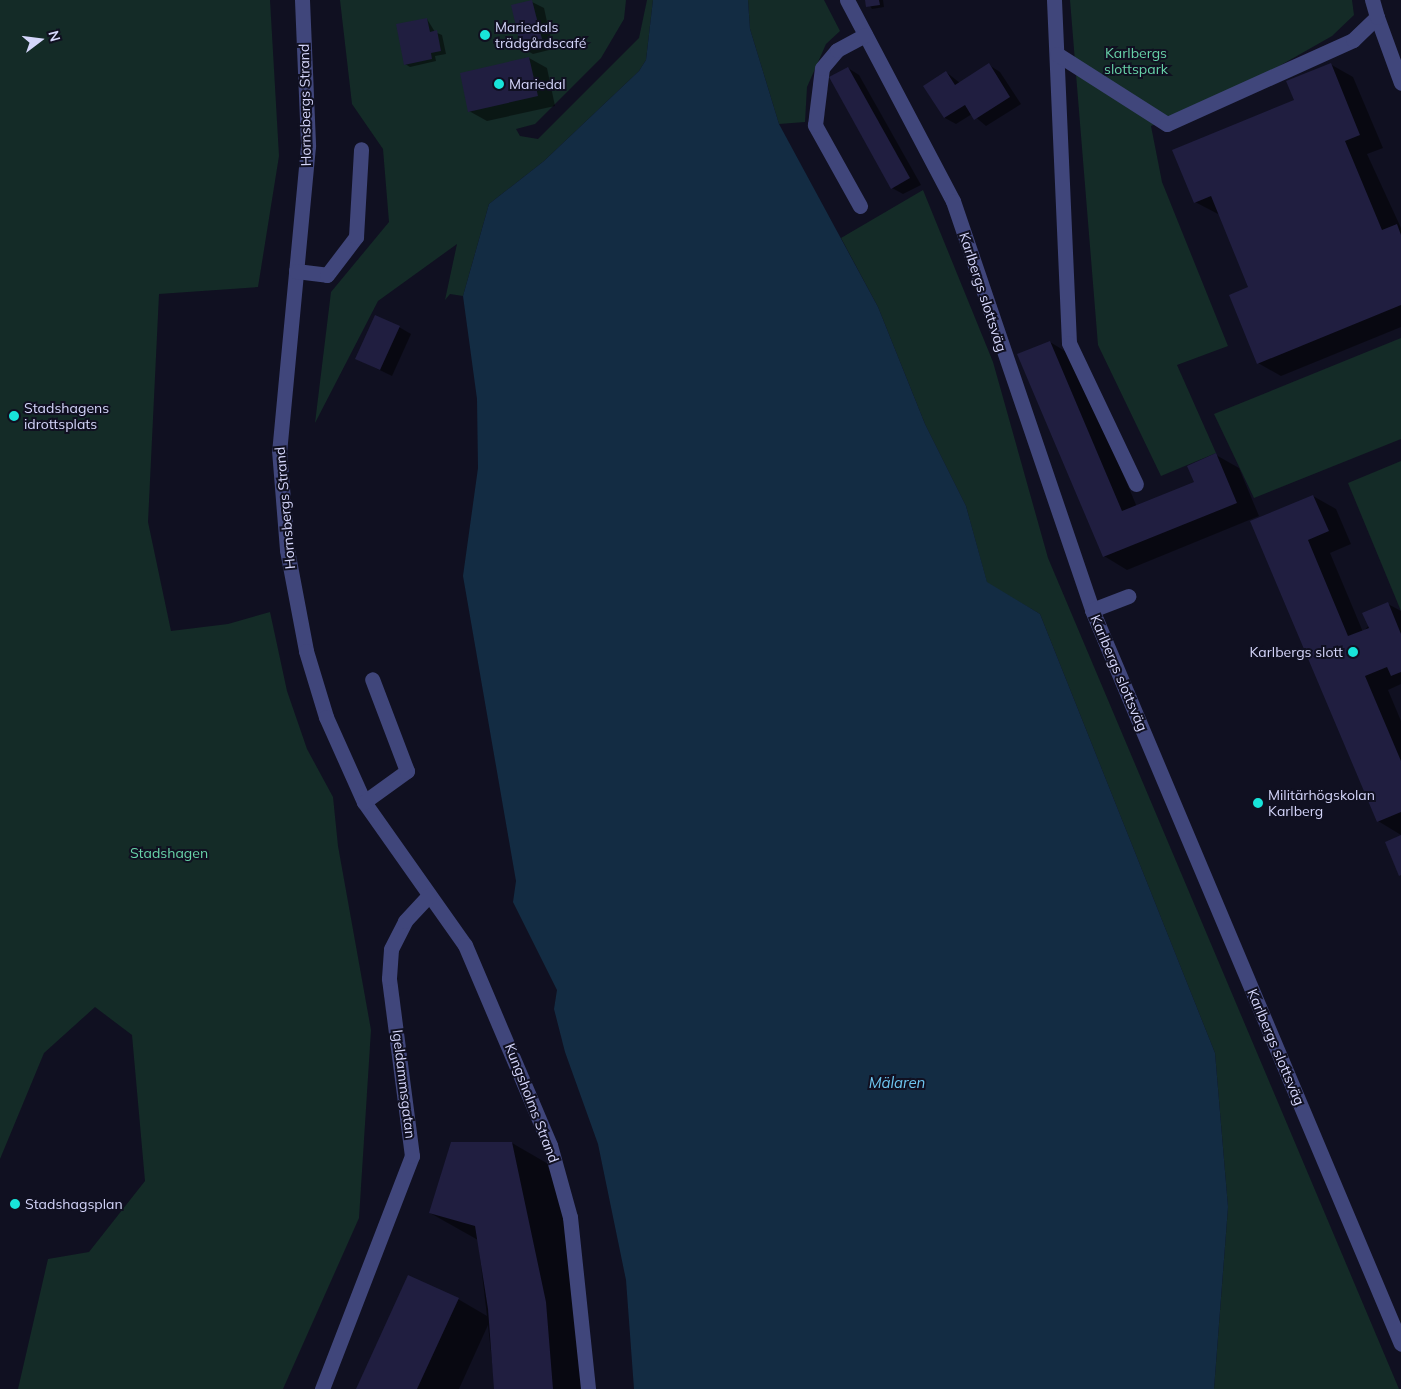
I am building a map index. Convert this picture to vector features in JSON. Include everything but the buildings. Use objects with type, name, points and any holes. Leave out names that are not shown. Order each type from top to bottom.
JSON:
[{"type":"street","name":"Hornsbergs Strand","points":[[302,0],[308,146],[279,441],[287,550],[306,651],[326,717],[364,802],[429,894]]},
{"type":"street","name":"Karlbergs slottsväg","points":[[847,0],[953,201],[1092,610],[1399,1336]]},
{"type":"street","points":[[1054,0],[1069,344],[1136,484]]},
{"type":"street","points":[[1372,0],[1401,83]]},
{"type":"street","points":[[1057,54],[1167,124],[1353,40],[1377,17]]},
{"type":"street","points":[[860,206],[815,125],[822,68],[837,50],[865,34]]},
{"type":"street","points":[[296,271],[327,275],[356,237],[361,149]]},
{"type":"street","points":[[1092,610],[1128,596]]},
{"type":"street","points":[[364,802],[407,771],[372,679]]},
{"type":"street","name":"Igeldammsgatan","points":[[322,1389],[412,1156],[389,978],[391,949],[405,921],[429,894]]},
{"type":"street","name":"Kungsholms Strand","points":[[429,894],[465,945],[550,1145],[570,1217],[588,1389]]},
{"type":"green space","name":"Stadshagen","points":[[0,0],[270,0],[279,156],[258,287],[159,294],[148,522],[171,631],[228,624],[270,612],[287,691],[307,749],[333,797],[338,846],[371,1030],[359,1218],[283,1389],[18,1389],[48,1259],[89,1252],[145,1181],[132,1035],[95,1007],[44,1053],[0,1159]]},
{"type":"green space","points":[[340,0],[626,0],[624,19],[601,58],[535,124],[516,129],[520,136],[538,139],[639,38],[647,0],[653,0],[646,60],[639,71],[544,161],[489,204],[463,296],[450,294],[445,300],[457,244],[378,301],[315,423],[331,292],[389,222],[383,149],[352,104]]},
{"type":"green space","points":[[748,0],[824,0],[840,31],[826,44],[807,87],[805,122],[779,124],[750,29]]},
{"type":"green space","name":"Karlbergs slottspark","points":[[1070,0],[1352,0],[1354,15],[1332,36],[1258,78],[1151,126],[1162,182],[1228,346],[1177,365],[1216,453],[1161,476],[1098,345]]},
{"type":"green space","points":[[923,190],[993,362],[1048,558],[1399,1389],[1214,1389],[1228,1207],[1215,1053],[1040,614],[987,583],[966,506],[925,424],[878,307],[841,238]]},
{"type":"green space","points":[[1401,338],[1401,439],[1254,498],[1214,414]]},
{"type":"green space","points":[[1401,461],[1401,611],[1348,483]]},
{"type":"water","name":"Mälaren","points":[[653,0],[748,0],[750,29],[779,124],[878,307],[925,424],[966,506],[987,582],[1040,614],[1215,1053],[1228,1207],[1214,1389],[634,1389],[626,1280],[598,1144],[565,1052],[554,1009],[557,990],[513,902],[516,881],[463,576],[478,468],[477,399],[463,296],[489,204],[544,161],[639,71],[646,60]]},
{"type":"place","name":"Mariedals trädgårdscafé","points":[[485,35]]},
{"type":"place","name":"Mariedal","points":[[499,84]]},
{"type":"place","name":"Stadshagens idrottsplats","points":[[14,416]]},
{"type":"place","name":"Karlbergs slott","points":[[1353,652]]},
{"type":"place","name":"Militärhögskolan Karlberg","points":[[1258,803]]},
{"type":"place","name":"Stadshagsplan","points":[[15,1204]]}]
